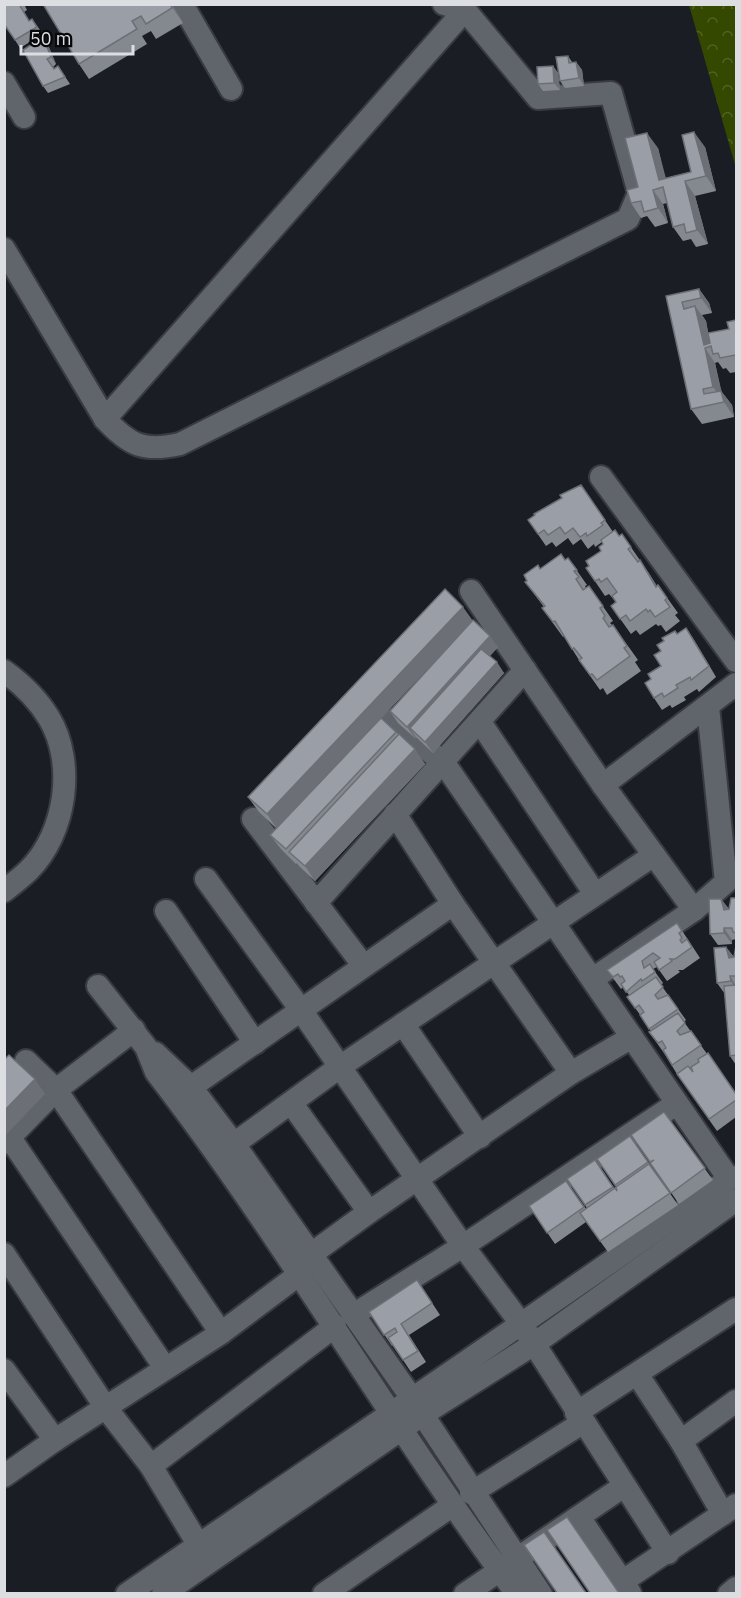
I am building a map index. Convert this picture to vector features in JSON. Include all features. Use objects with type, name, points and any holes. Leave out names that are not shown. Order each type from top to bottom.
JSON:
[{"type":"street","points":[[182,4],[231,89]]},
{"type":"street","points":[[4,249],[105,419],[123,438],[141,446],[160,448],[180,444],[628,219],[639,193],[611,93],[538,98],[454,7],[105,419]]},
{"type":"street","points":[[4,83],[24,117]]},
{"type":"street","points":[[601,477],[736,661]]},
{"type":"street","points":[[471,591],[603,785],[694,910]]},
{"type":"street","points":[[473,635],[489,618]]},
{"type":"street","points":[[316,903],[444,763],[525,670]]},
{"type":"street","points":[[4,671],[26,687],[50,719],[62,757],[63,797],[52,835],[31,868],[4,891]]},
{"type":"street","points":[[603,785],[708,708],[736,684]]},
{"type":"street","points":[[376,738],[408,704]]},
{"type":"street","points":[[594,978],[694,910],[726,882],[708,708]]},
{"type":"street","points":[[163,1593],[416,1406],[528,1334],[734,1185],[676,1104],[594,978],[444,763],[392,721]]},
{"type":"street","points":[[480,722],[595,894]]},
{"type":"street","points":[[395,814],[453,904],[571,1073]]},
{"type":"street","points":[[253,819],[363,965]]},
{"type":"street","points":[[274,847],[289,830]]},
{"type":"street","points":[[234,1144],[292,1104],[341,1066],[493,961],[654,855]]},
{"type":"street","points":[[206,879],[341,1066],[463,1246],[528,1334],[579,1418],[668,1553]]},
{"type":"street","points":[[191,1087],[453,904]]},
{"type":"street","points":[[166,910],[255,1043]]},
{"type":"street","points":[[98,986],[140,1038],[191,1087],[234,1144],[302,1264]]},
{"type":"street","points":[[403,1024],[480,1137]]},
{"type":"street","points":[[4,1476],[221,1333],[302,1264],[369,1212],[571,1073],[632,1037]]},
{"type":"street","points":[[140,1038],[56,1090],[7,1140],[165,1368]]},
{"type":"street","points":[[140,1038],[156,1072],[344,1321],[416,1406],[462,1499]]},
{"type":"street","points":[[26,1061],[56,1090],[221,1333]]},
{"type":"street","points":[[292,1104],[369,1212]]},
{"type":"street","points":[[151,1466],[344,1321],[463,1246],[676,1104]]},
{"type":"street","points":[[4,1254],[106,1408],[151,1466],[198,1544]]},
{"type":"street","points":[[324,1593],[579,1418],[637,1374],[736,1309]]},
{"type":"street","points":[[344,1321],[397,1420],[462,1499],[507,1564],[541,1593]]},
{"type":"street","points":[[4,1370],[11,1394],[56,1440]]},
{"type":"street","points":[[579,1517],[627,1587],[668,1553],[730,1509],[637,1374]]},
{"type":"street","points":[[681,1441],[736,1401]]},
{"type":"street","points":[[127,1593],[198,1544],[397,1420]]},
{"type":"street","points":[[465,1593],[624,1486]]},
{"type":"street","points":[[507,1564],[517,1593]]},
{"type":"street","points":[[729,1593],[736,1588]]},
{"type":"green space","points":[[689,5],[736,5],[736,168]]},
{"type":"building","points":[[4,4],[19,4],[29,21],[32,19],[37,27],[15,40],[4,24]]},
{"type":"building","points":[[43,4],[170,4],[172,8],[146,24],[141,16],[132,21],[137,29],[79,64]]},
{"type":"building","points":[[43,37],[51,57],[47,59],[54,69],[58,66],[65,77],[43,86],[23,50]]},
{"type":"building","points":[[568,56],[569,63],[576,62],[579,78],[560,81],[556,57]]},
{"type":"building","points":[[553,66],[554,83],[538,84],[537,67]]},
{"type":"building","points":[[694,132],[706,176],[685,181],[697,230],[686,233],[684,224],[673,227],[663,187],[653,190],[658,208],[644,212],[641,201],[631,203],[627,190],[638,187],[625,138],[647,133],[659,180],[691,172],[682,135]]},
{"type":"building","points":[[699,289],[701,298],[682,302],[684,309],[695,306],[704,345],[710,343],[708,333],[729,329],[727,322],[736,320],[736,355],[720,358],[718,353],[713,354],[711,346],[705,348],[713,387],[703,389],[704,394],[721,391],[724,402],[691,409],[666,296]]},
{"type":"building","points":[[581,485],[605,520],[601,523],[603,525],[587,536],[586,533],[580,537],[573,528],[565,534],[560,527],[548,535],[544,530],[538,534],[528,520],[562,498],[560,495]]},
{"type":"building","points":[[615,530],[619,536],[622,534],[631,547],[628,549],[638,562],[640,560],[656,587],[658,585],[667,598],[665,600],[670,607],[655,617],[650,610],[648,612],[646,609],[630,621],[626,615],[620,619],[611,606],[616,602],[612,596],[617,592],[607,578],[601,582],[599,579],[595,581],[586,568],[589,566],[586,561],[601,551],[599,547],[603,544],[601,540]]},
{"type":"building","points":[[561,554],[565,560],[568,558],[577,570],[574,571],[579,577],[576,579],[583,590],[589,586],[603,606],[600,608],[605,616],[603,618],[609,627],[613,625],[627,646],[624,648],[630,656],[597,680],[592,674],[590,675],[579,660],[582,658],[574,648],[572,649],[555,621],[553,622],[542,608],[545,606],[525,582],[527,581],[524,575],[538,565],[540,569]]},
{"type":"building","points":[[445,589],[463,607],[267,814],[248,797]]},
{"type":"building","points":[[473,620],[490,636],[407,727],[390,711]]},
{"type":"building","points":[[686,628],[709,666],[691,680],[690,677],[676,685],[678,688],[664,697],[662,693],[654,698],[645,683],[651,679],[648,674],[661,666],[654,655],[661,651],[657,645],[664,641],[662,638],[675,631],[677,634]]},
{"type":"building","points":[[481,649],[497,662],[425,742],[410,728]]},
{"type":"building","points":[[381,718],[396,732],[286,849],[270,835]]},
{"type":"building","points":[[399,734],[415,749],[305,866],[289,852]]},
{"type":"building","points":[[731,898],[736,898],[736,933],[732,928],[724,928],[724,933],[710,934],[709,899],[721,899],[724,910],[729,909]]},
{"type":"building","points":[[677,923],[682,931],[679,933],[682,938],[680,940],[682,943],[687,939],[692,947],[675,959],[670,959],[672,961],[659,970],[654,962],[660,958],[653,953],[642,961],[644,968],[650,964],[655,972],[642,981],[641,979],[626,992],[621,984],[625,981],[622,976],[618,974],[613,977],[607,970]]},
{"type":"building","points":[[736,946],[736,976],[730,976],[731,981],[717,983],[714,948],[726,947],[729,958],[734,957]]},
{"type":"building","points":[[656,977],[663,987],[655,995],[658,999],[668,995],[678,1009],[649,1029],[640,1015],[644,1012],[639,1005],[635,1008],[627,997]]},
{"type":"building","points":[[736,985],[736,1055],[730,1056],[724,986]]},
{"type":"building","points":[[678,1013],[685,1023],[677,1031],[680,1035],[691,1031],[701,1045],[672,1065],[663,1050],[666,1048],[662,1041],[658,1043],[649,1032]]},
{"type":"building","points":[[708,1053],[736,1094],[736,1100],[709,1119],[677,1074],[688,1066],[693,1072],[691,1067]]},
{"type":"building","points":[[9,1055],[35,1079],[4,1111],[4,1060]]},
{"type":"building","points":[[664,1112],[705,1168],[671,1193],[650,1163],[654,1160],[650,1162],[631,1135]]},
{"type":"building","points":[[630,1136],[648,1162],[615,1185],[597,1159]]},
{"type":"building","points":[[595,1160],[613,1187],[585,1205],[567,1179]]},
{"type":"building","points":[[649,1164],[670,1193],[600,1241],[580,1213],[615,1188],[617,1191],[616,1187]]},
{"type":"building","points":[[566,1181],[584,1207],[547,1233],[529,1206]]},
{"type":"building","points":[[417,1280],[432,1303],[401,1324],[418,1351],[403,1360],[388,1338],[397,1332],[395,1328],[384,1335],[369,1312]]},
{"type":"building","points":[[567,1517],[619,1593],[590,1593],[547,1530]]},
{"type":"building","points":[[544,1532],[586,1593],[557,1593],[524,1545]]}]
